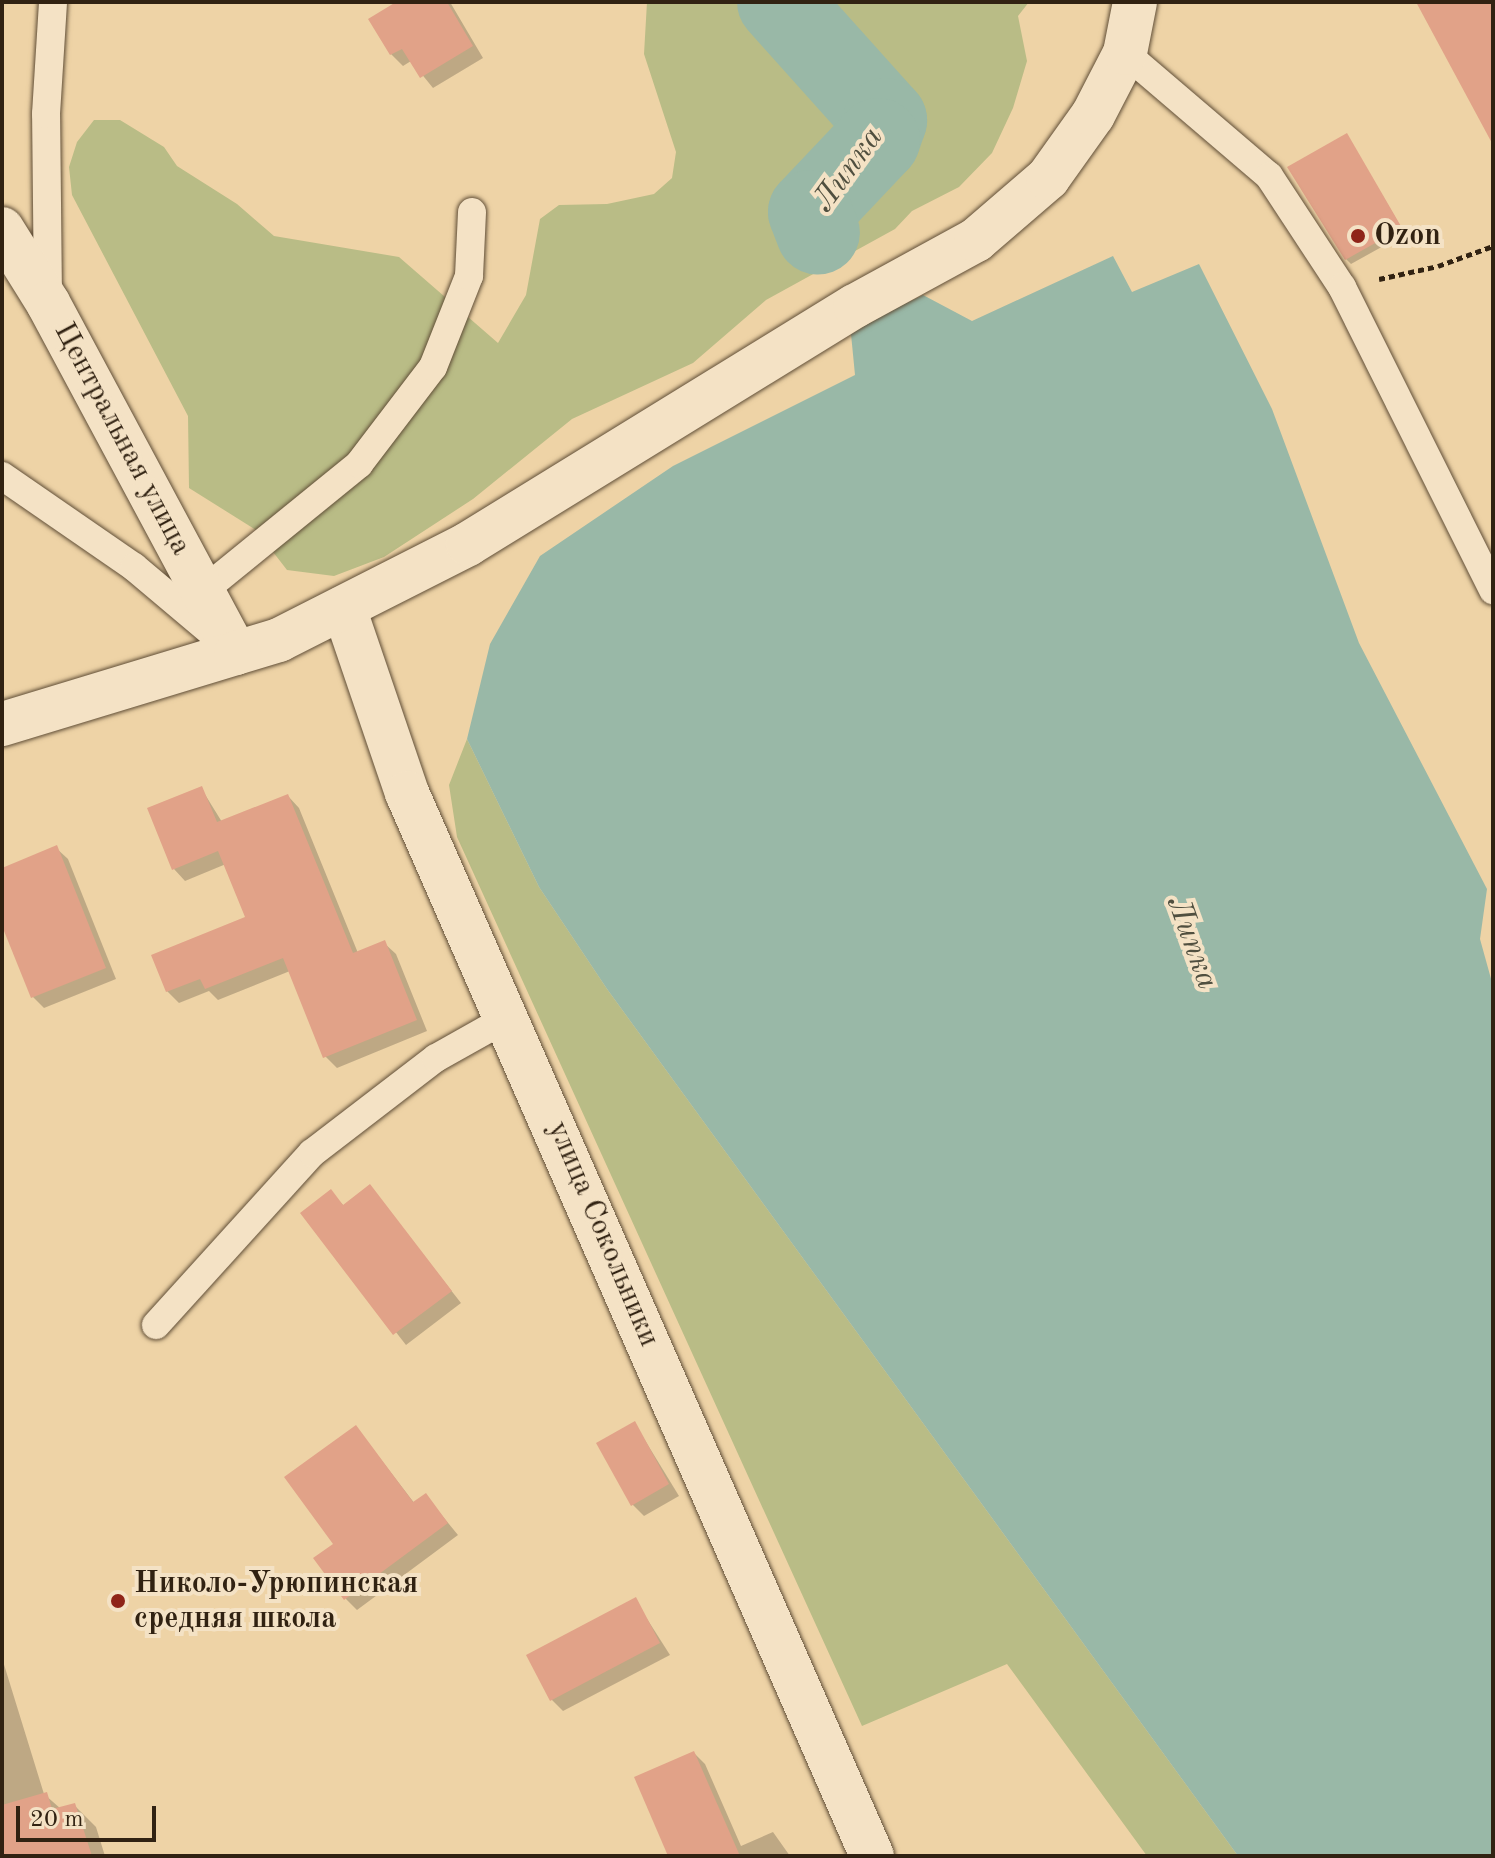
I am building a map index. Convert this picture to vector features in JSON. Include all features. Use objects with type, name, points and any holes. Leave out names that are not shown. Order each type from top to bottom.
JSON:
[{"type":"street","points":[[2,724],[279,640],[344,608],[468,544],[855,306],[976,240],[1048,178],[1093,115],[1125,53],[1135,2]]},
{"type":"street","name":"Центральная улица","points":[[2,229],[48,303],[236,653]]},
{"type":"street","name":"улица Сокольники","points":[[344,608],[407,793],[509,1017],[872,1856]]},
{"type":"lane","points":[[48,303],[46,114],[53,2]]},
{"type":"lane","points":[[1125,53],[1269,176],[1342,287],[1493,590]]},
{"type":"lane","points":[[203,591],[359,464],[433,367],[469,276],[472,212]]},
{"type":"lane","points":[[2,476],[134,567],[236,653]]},
{"type":"lane","points":[[156,1325],[312,1153],[436,1058],[509,1017]]},
{"type":"path","points":[[1342,287],[1438,266],[1493,246]]},
{"type":"green space","points":[[647,2],[1029,2],[1018,16],[1027,61],[1013,108],[992,153],[959,187],[912,211],[895,229],[766,300],[693,363],[572,419],[473,499],[384,557],[334,576],[287,570],[256,530],[189,488],[188,416],[72,195],[69,167],[77,142],[94,120],[120,120],[164,147],[177,166],[237,204],[274,236],[399,257],[498,343],[526,295],[540,219],[559,205],[607,204],[654,194],[672,178],[676,152],[644,54]]},
{"type":"green space","points":[[467,739],[539,887],[607,989],[1238,1856],[1147,1856],[1007,1664],[862,1726],[457,837],[449,785]]},
{"type":"water","points":[[1113,256],[1132,292],[1199,264],[1272,409],[1359,643],[1487,889],[1480,939],[1493,986],[1493,1856],[1238,1856],[607,989],[539,887],[467,739],[490,644],[540,556],[673,466],[855,375],[851,334],[882,315],[923,295],[972,321]]},
{"type":"building","points":[[396,2],[447,2],[473,46],[420,78],[402,49],[390,55],[368,19]]},
{"type":"building","points":[[1416,2],[1493,2],[1493,145]]},
{"type":"building","points":[[1347,133],[1402,228],[1345,260],[1287,167]]},
{"type":"building","points":[[202,786],[217,822],[288,794],[353,953],[385,940],[417,1020],[323,1058],[283,958],[205,989],[200,979],[166,992],[151,955],[245,917],[218,851],[172,870],[147,808]]},
{"type":"building","points":[[57,845],[106,968],[31,998],[2,926],[2,868]]},
{"type":"building","points":[[370,1184],[452,1291],[393,1335],[300,1213],[331,1189],[343,1205]]},
{"type":"building","points":[[635,1421],[669,1484],[631,1506],[596,1443]]},
{"type":"building","points":[[356,1425],[413,1502],[426,1493],[448,1523],[344,1600],[313,1558],[333,1544],[284,1477]]},
{"type":"building","points":[[636,1597],[660,1643],[550,1701],[526,1655]]},
{"type":"building","points":[[694,1751],[740,1856],[668,1856],[634,1777]]},
{"type":"building","points":[[47,1792],[52,1809],[75,1803],[92,1856],[2,1856],[2,1805]]},
{"type":"waterway","name":"Липка","points":[[779,2],[885,120],[878,140],[810,212],[818,233]]},
{"type":"place","name":"Ozon","points":[[1358,236]]},
{"type":"place","name":"Николо-Урюпинская средняя школа","points":[[118,1601]]}]
